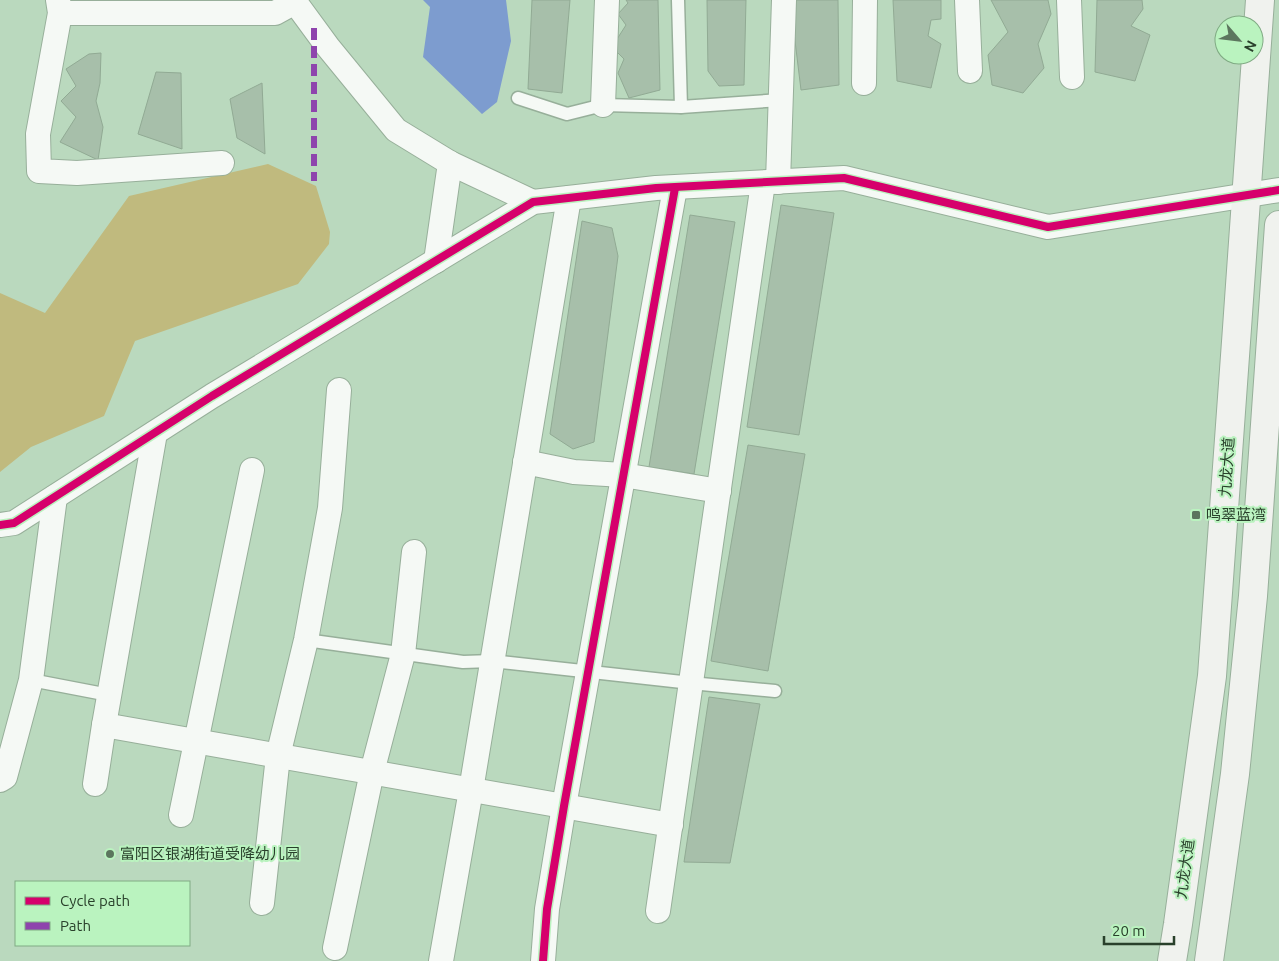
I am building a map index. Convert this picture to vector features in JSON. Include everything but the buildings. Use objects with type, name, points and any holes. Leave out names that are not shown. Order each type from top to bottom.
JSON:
[{"type":"main road","name":"九龙大道","points":[[1172,961],[1212,676],[1260,0]]},
{"type":"main road","points":[[1209,961],[1234,774],[1253,596],[1279,225]]},
{"type":"street","points":[[604,105],[607,0]]},
{"type":"street","points":[[658,911],[719,491],[770,182],[781,100],[784,0]]},
{"type":"street","points":[[864,84],[865,0]]},
{"type":"street","points":[[967,0],[970,71]]},
{"type":"street","points":[[1069,0],[1072,77]]},
{"type":"street","points":[[222,163],[77,173],[39,171],[38,134],[59,6],[275,13],[295,1],[328,47],[396,130],[450,163],[532,202]]},
{"type":"street","points":[[436,261],[450,163]]},
{"type":"street","points":[[0,526],[14,523],[212,396],[532,202],[656,188],[844,178],[1048,227],[1279,190]]},
{"type":"street","points":[[543,961],[547,909],[564,806],[675,188]]},
{"type":"street","points":[[441,961],[570,198]]},
{"type":"street","points":[[262,903],[278,756],[306,640],[330,508],[339,390]]},
{"type":"street","points":[[96,784],[109,695],[155,433]]},
{"type":"street","points":[[525,462],[574,472],[623,475],[719,491]]},
{"type":"street","points":[[181,815],[252,470]]},
{"type":"street","points":[[0,780],[5,777],[30,680],[55,497]]},
{"type":"street","points":[[335,948],[372,772],[403,654],[414,552]]},
{"type":"street","points":[[104,725],[671,825]]},
{"type":"lane","points":[[678,0],[681,107]]},
{"type":"lane","points":[[518,98],[567,114],[604,105],[681,107],[781,100]]},
{"type":"lane","points":[[306,640],[463,662],[492,660],[775,691]]},
{"type":"lane","points":[[30,680],[109,695]]},
{"type":"shaded area","points":[[268,164],[316,186],[330,232],[329,244],[298,284],[135,341],[104,416],[31,447],[0,472],[0,293],[45,313],[129,196]]},
{"type":"water","points":[[423,0],[506,0],[511,41],[497,102],[482,114],[423,57],[430,7]]},
{"type":"marked path","points":[[314,28],[314,181]]},
{"type":"cycle path","points":[[0,525],[14,523],[212,396],[533,202],[656,188],[844,178],[1048,227],[1279,190]]},
{"type":"cycle path","points":[[543,961],[547,909],[564,806],[675,188]]},
{"type":"place","name":"鸣翠蓝湾","points":[[1196,515]]},
{"type":"place","name":"富阳区银湖街道受降幼儿园","points":[[110,854]]}]
